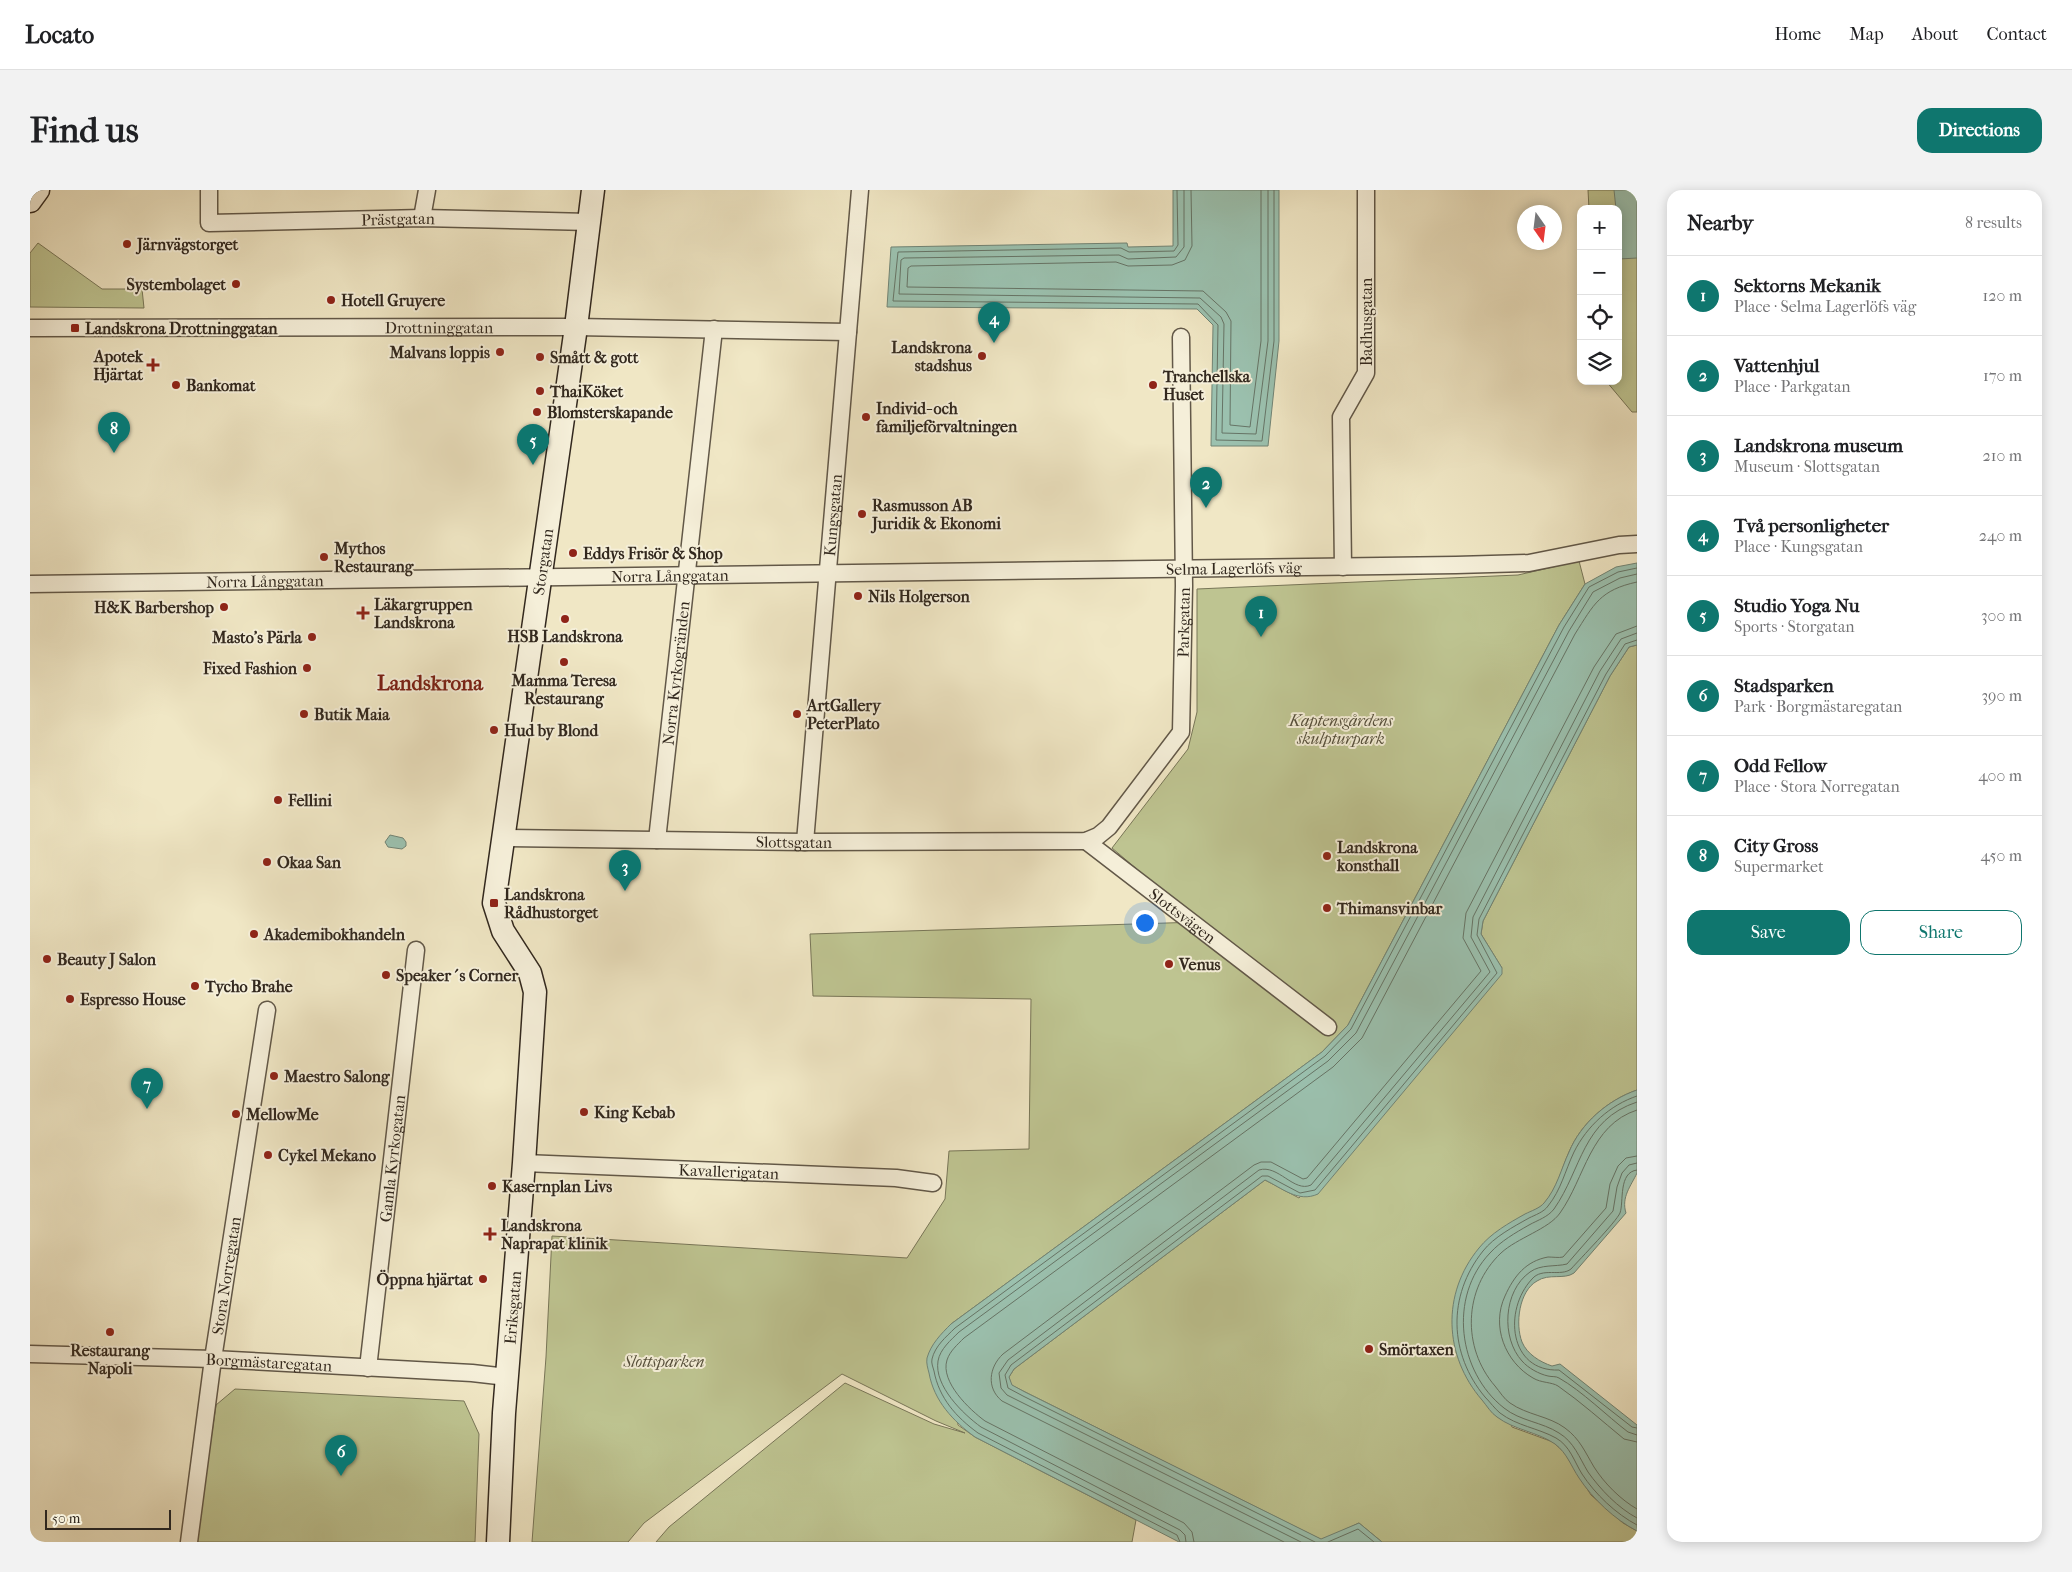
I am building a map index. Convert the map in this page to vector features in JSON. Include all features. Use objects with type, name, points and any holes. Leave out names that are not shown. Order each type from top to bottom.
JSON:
[{"type":"street","points":[[30,201],[38,190]]},
{"type":"street","name":"Prästgatan","points":[[209,190],[209,223],[422,218],[589,222]]},
{"type":"street","points":[[422,218],[427,190]]},
{"type":"street","name":"Storgatan","points":[[503,931],[494,903],[576,327],[593,190]]},
{"type":"street","name":"Kungsgatan","points":[[805,842],[860,190]]},
{"type":"street","name":"Badhusgatan","points":[[1343,568],[1341,417],[1366,373],[1366,190]]},
{"type":"street","name":"Drottninggatan","points":[[30,328],[576,327],[848,332]]},
{"type":"street","name":"Norra Kyrkogränden","points":[[657,840],[714,329]]},
{"type":"street","name":"Parkgatan","points":[[1086,841],[1098,836],[1108,827],[1181,732],[1184,569],[1181,337]]},
{"type":"street","name":"Selma Lagerlöfs väg","points":[[829,574],[1343,568],[1529,563],[1619,545],[1637,544]]},
{"type":"street","name":"Norra Långgatan","points":[[30,584],[829,574]]},
{"type":"street","name":"Slottsgatan","points":[[503,838],[805,842],[1086,841]]},
{"type":"street","name":"Slottsvägen","points":[[1086,841],[1328,1027]]},
{"type":"street","name":"Eriksgatan","points":[[498,1542],[506,1377],[524,1164],[535,992],[530,973],[503,931]]},
{"type":"street","name":"Gamla Kyrkogatan","points":[[368,1368],[416,950]]},
{"type":"street","name":"Stora Norregatan","points":[[189,1542],[213,1359],[267,1010]]},
{"type":"street","name":"Kavallerigatan","points":[[524,1164],[896,1178],[933,1183]]},
{"type":"street","name":"Borgmästaregatan","points":[[30,1354],[213,1359],[472,1372],[506,1377]]},
{"type":"green space","points":[[1588,190],[1637,190],[1637,412],[1632,412],[1609,385],[1622,385],[1622,205],[1589,205]]},
{"type":"green space","points":[[38,243],[102,289],[142,289],[144,308],[30,307],[30,253]]},
{"type":"green space","points":[[1579,561],[1585,584],[1559,625],[1348,1025],[1322,1052],[951,1324],[958,1425],[975,1437],[1136,1520],[1132,1542],[656,1542],[669,1527],[845,1383],[934,1424],[965,1433],[936,1421],[842,1374],[644,1523],[628,1542],[532,1542],[546,1357],[552,1236],[907,1258],[945,1199],[949,1151],[1029,1149],[1031,999],[813,996],[810,934],[1199,922],[1112,848],[1188,749],[1197,712],[1197,589],[1518,575]]},
{"type":"green space","points":[[1637,645],[1637,1090],[1606,1106],[1588,1122],[1574,1141],[1556,1186],[1544,1204],[1521,1217],[1490,1239],[1477,1253],[1460,1282],[1512,1427],[1553,1442],[1564,1452],[1591,1495],[1623,1523],[1637,1531],[1637,1542],[1382,1542],[1359,1523],[1322,1540],[1011,1385],[1009,1377],[1014,1369],[1265,1180],[1299,1198],[1502,968],[1481,934],[1483,921],[1610,676],[1629,647]]},
{"type":"green space","points":[[235,1389],[464,1401],[479,1434],[475,1542],[196,1542],[216,1405]]},
{"type":"water","points":[[1173,190],[1279,190],[1279,341],[1268,446],[1211,446],[1213,325],[1197,309],[887,307],[891,247],[1127,243],[1128,247],[1173,246]]},
{"type":"water","points":[[1614,190],[1637,190],[1637,258],[1622,259],[1622,205],[1616,205]]},
{"type":"water","points":[[1637,563],[1637,645],[1629,647],[1610,676],[1483,921],[1481,934],[1502,968],[1502,974],[1318,1194],[1304,1197],[1297,1196],[1265,1180],[1014,1369],[1009,1377],[1012,1385],[1025,1392],[1321,1539],[1359,1523],[1382,1542],[1179,1542],[975,1437],[952,1417],[935,1393],[927,1360],[931,1348],[937,1340],[951,1324],[1322,1052],[1348,1025],[1559,625],[1585,584],[1616,567]]},
{"type":"water","points":[[390,835],[403,838],[406,846],[402,849],[388,847],[385,842]]},
{"type":"water","points":[[1637,1090],[1637,1173],[1626,1197],[1626,1213],[1574,1273],[1542,1279],[1531,1286],[1522,1300],[1519,1326],[1522,1342],[1531,1354],[1552,1366],[1560,1364],[1637,1425],[1637,1531],[1620,1521],[1597,1501],[1579,1478],[1563,1451],[1555,1444],[1504,1421],[1491,1411],[1469,1383],[1460,1364],[1454,1345],[1452,1325],[1453,1305],[1458,1285],[1467,1266],[1479,1248],[1500,1229],[1542,1205],[1556,1185],[1574,1141],[1588,1122],[1606,1106]]},
{"type":"place","name":"Järnvägstorget","points":[[127,244]]},
{"type":"place","name":"Systembolaget","points":[[236,284]]},
{"type":"place","name":"Hotell Gruyere","points":[[331,300]]},
{"type":"place","name":"Landskrona Drottninggatan","points":[[75,328]]},
{"type":"place","name":"Två personligheter","points":[[994,343]]},
{"type":"place","name":"Malvans loppis","points":[[500,352]]},
{"type":"place","name":"Landskrona stadshus","points":[[982,356]]},
{"type":"place","name":"Smått & gott","points":[[540,357]]},
{"type":"place","name":"Apotek Hjärtat","points":[[153,365]]},
{"type":"place","name":"Bankomat","points":[[176,385]]},
{"type":"place","name":"Tranchellska Huset","points":[[1153,385]]},
{"type":"place","name":"ThaiKöket","points":[[540,391]]},
{"type":"place","name":"Blomsterskapande","points":[[537,412]]},
{"type":"place","name":"Individ- och familjeförvaltningen","points":[[866,417]]},
{"type":"place","name":"City Gross","points":[[114,453]]},
{"type":"place","name":"Studio Yoga Nu","points":[[533,465]]},
{"type":"place","name":"Vattenhjul","points":[[1206,508]]},
{"type":"place","name":"Rasmusson AB Juridik & Ekonomi","points":[[862,514]]},
{"type":"place","name":"Eddys Frisör & Shop","points":[[573,553]]},
{"type":"place","name":"Mythos Restaurang","points":[[324,557]]},
{"type":"place","name":"Nils Holgerson","points":[[858,596]]},
{"type":"place","name":"H&K Barbershop","points":[[224,607]]},
{"type":"place","name":"Läkargruppen Landskrona","points":[[363,613]]},
{"type":"place","name":"HSB Landskrona","points":[[565,619]]},
{"type":"place","name":"Masto's Pärla","points":[[312,637]]},
{"type":"place","name":"Sektorns Mekanik","points":[[1261,637]]},
{"type":"place","name":"Mamma Teresa Restaurang","points":[[564,662]]},
{"type":"place","name":"Fixed Fashion","points":[[307,668]]},
{"type":"place","name":"Butik Maia","points":[[304,714]]},
{"type":"place","name":"ArtGallery PeterPlato","points":[[797,714]]},
{"type":"place","name":"Hud by Blond","points":[[494,730]]},
{"type":"place","name":"Fellini","points":[[278,800]]},
{"type":"place","name":"Landskrona konsthall","points":[[1327,856]]},
{"type":"place","name":"Okaa San","points":[[267,862]]},
{"type":"place","name":"Landskrona museum","points":[[625,891]]},
{"type":"place","name":"Landskrona Rådhustorget","points":[[494,903]]},
{"type":"place","name":"Thimansvinbar","points":[[1327,908]]},
{"type":"place","name":"Akademibokhandeln","points":[[254,934]]},
{"type":"place","name":"Beauty J Salon","points":[[47,959]]},
{"type":"place","name":"Venus","points":[[1169,964]]},
{"type":"place","name":"Speaker´s Corner","points":[[386,975]]},
{"type":"place","name":"Tycho Brahe","points":[[195,986]]},
{"type":"place","name":"Espresso House","points":[[70,999]]},
{"type":"place","name":"Maestro Salong","points":[[274,1076]]},
{"type":"place","name":"Odd Fellow","points":[[147,1109]]},
{"type":"place","name":"King Kebab","points":[[584,1112]]},
{"type":"place","name":"MellowMe","points":[[236,1114]]},
{"type":"place","name":"Cykel Mekano","points":[[268,1155]]},
{"type":"place","name":"Kasernplan Livs","points":[[492,1186]]},
{"type":"place","name":"Landskrona Naprapat klinik","points":[[490,1234]]},
{"type":"place","name":"Öppna hjärtat","points":[[483,1279]]},
{"type":"place","name":"Restaurang Napoli","points":[[110,1332]]},
{"type":"place","name":"Smörtaxen","points":[[1369,1349]]},
{"type":"place","name":"Stadsparken","points":[[341,1476]]},
{"type":"district","name":"Landskrona","points":[[430,683]]},
{"type":"park label","name":"Kaptensgårdens skulpturpark","points":[[1341,729]]},
{"type":"park label","name":"Slottsparken","points":[[664,1361]]}]
